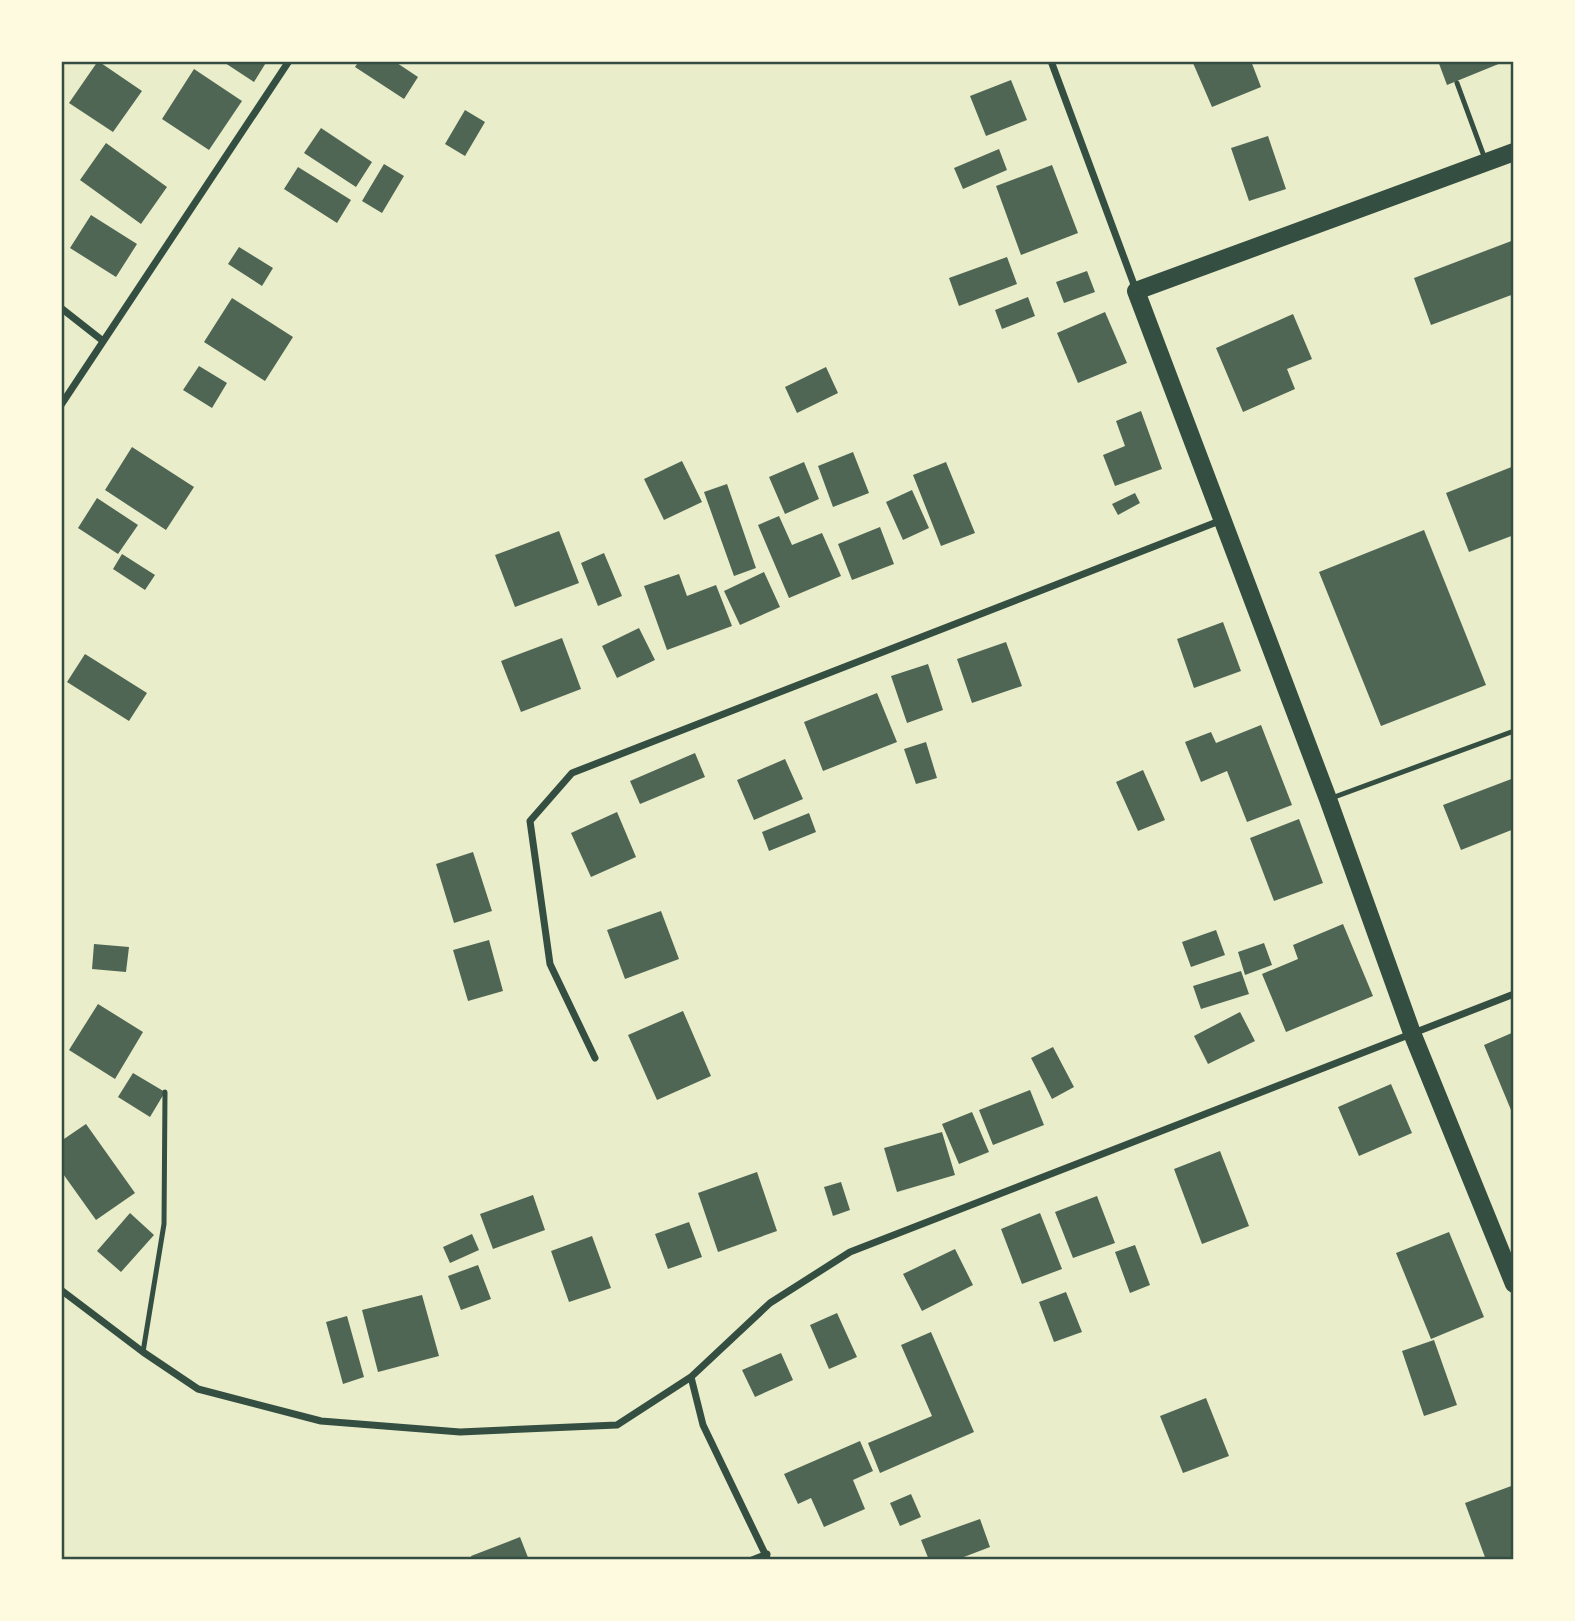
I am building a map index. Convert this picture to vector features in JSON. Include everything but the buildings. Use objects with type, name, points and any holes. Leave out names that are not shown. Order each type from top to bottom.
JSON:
[{"type":"main road","points":[[1514,152],[1136,290],[1328,799],[1412,1033],[1514,1284]]},
{"type":"street","points":[[61,405],[289,61]]},
{"type":"street","points":[[1051,61],[1136,290]]},
{"type":"street","points":[[61,308],[103,341]]},
{"type":"street","points":[[595,1058],[550,964],[530,821],[572,773],[1223,520]]},
{"type":"street","points":[[61,1290],[143,1352],[198,1389],[321,1421],[460,1432],[617,1424],[691,1377],[770,1303],[850,1252],[1514,994]]},
{"type":"street","points":[[691,1377],[703,1425],[767,1557],[752,1560]]},
{"type":"lane","points":[[1457,83],[1486,162]]},
{"type":"lane","points":[[1328,799],[1514,731]]},
{"type":"lane","points":[[143,1352],[164,1224],[164,1092]]}]
